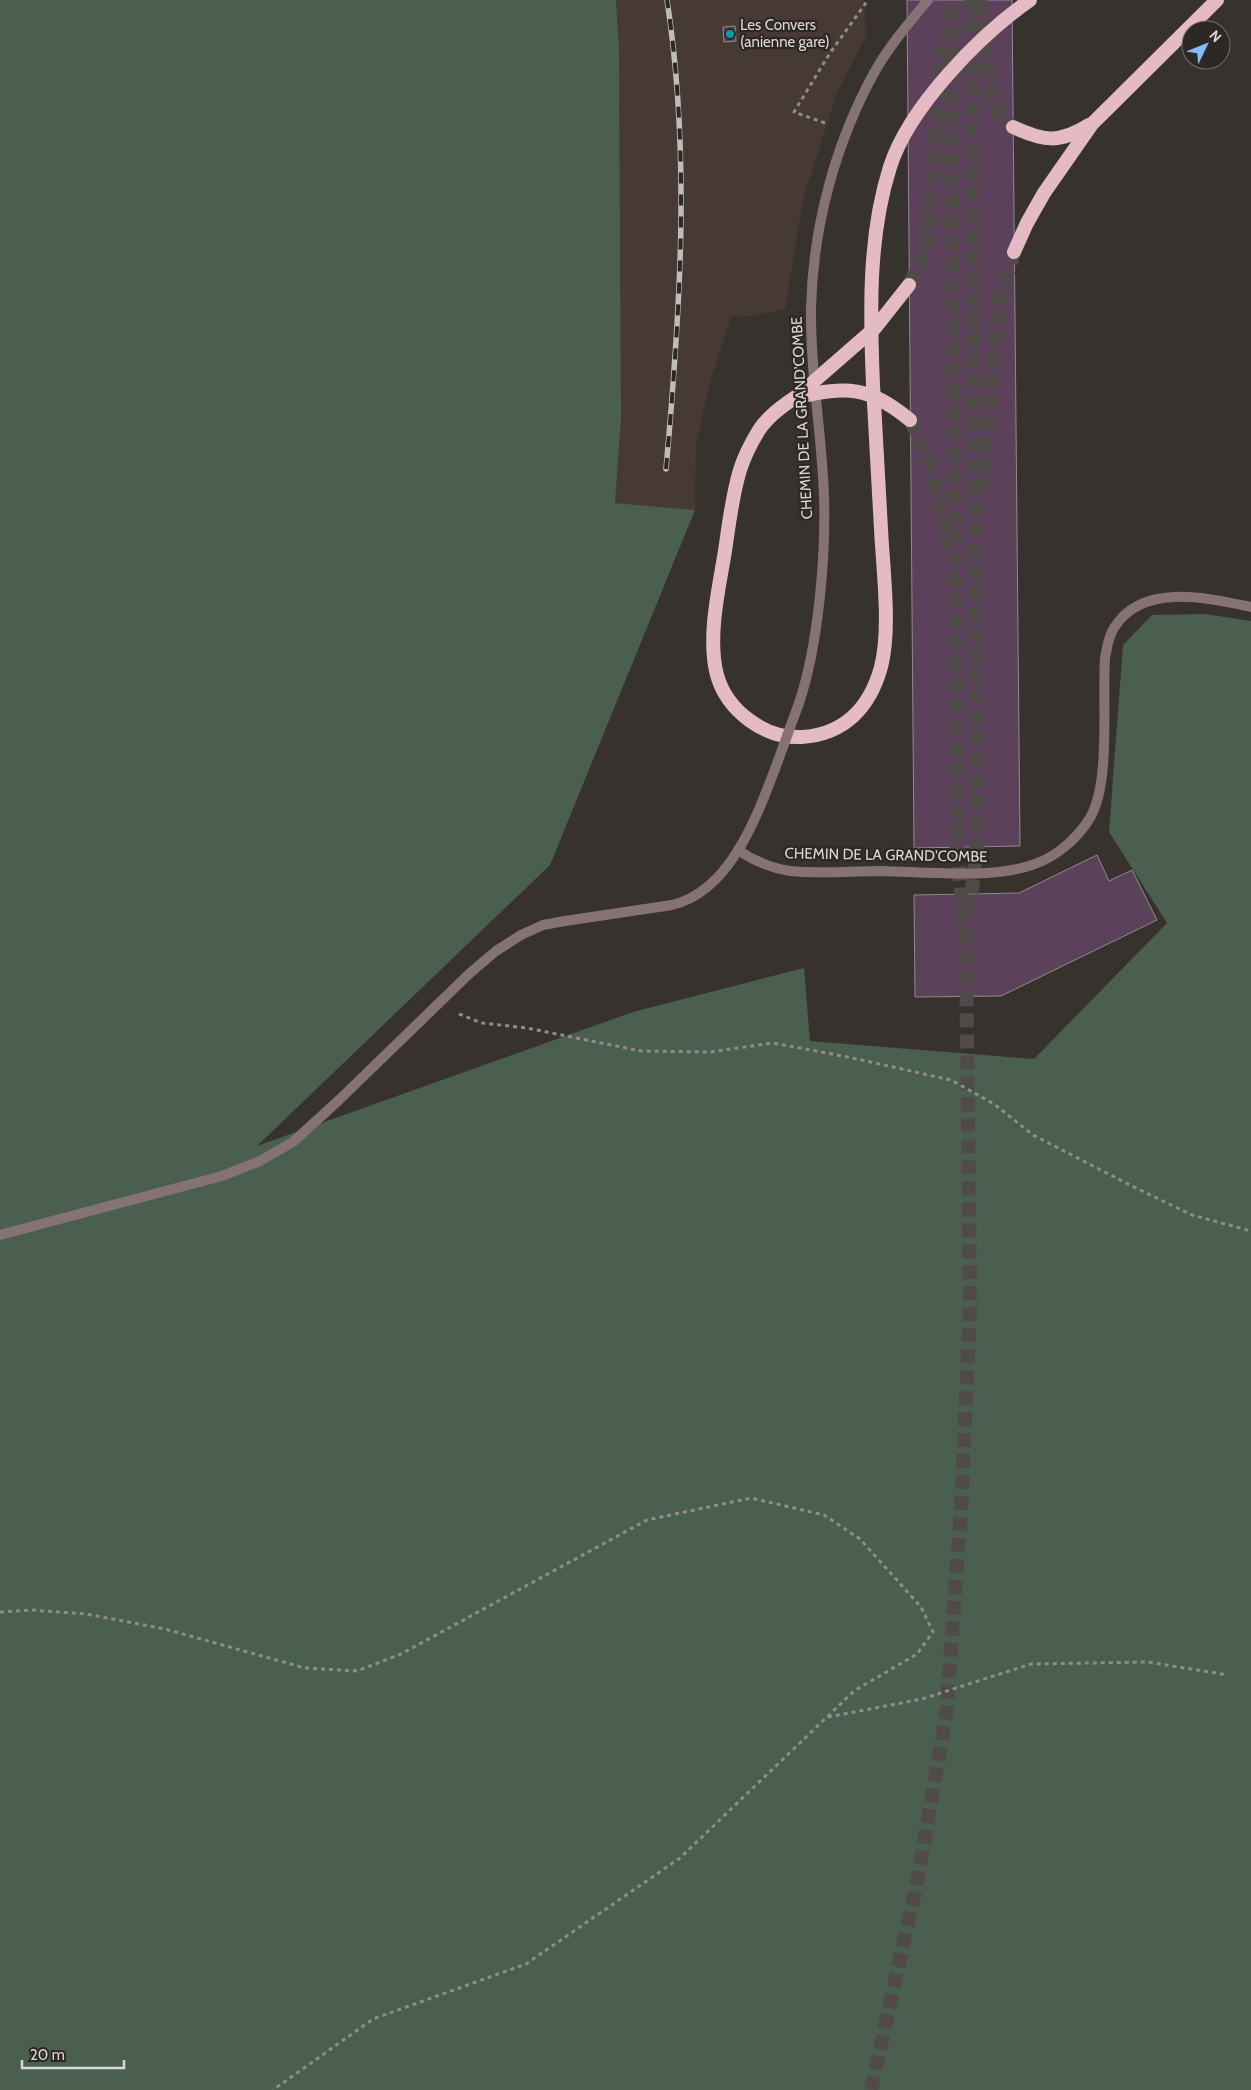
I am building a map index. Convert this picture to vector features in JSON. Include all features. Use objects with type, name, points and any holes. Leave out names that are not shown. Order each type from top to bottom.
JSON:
[{"type":"highway","points":[[909,286],[875,328],[796,397],[775,412],[761,426],[739,473],[725,550],[713,647],[718,678],[729,701],[741,714],[764,729],[787,736],[801,737],[834,730],[846,723],[865,704],[874,688],[881,666],[884,646],[884,586],[872,366],[871,284],[883,194],[891,162],[903,137],[942,83],[989,33],[1030,0]]},
{"type":"highway","points":[[1014,252],[1026,223],[1044,193],[1092,124],[1217,0]]},
{"type":"highway","points":[[1013,127],[1036,137],[1052,139],[1074,134],[1092,124]]},
{"type":"highway","points":[[796,397],[834,390],[855,390],[878,398],[894,407],[910,420]]},
{"type":"street","name":"CHEMIN DE LA GRAND'COMBE","points":[[928,0],[880,63],[856,107],[838,155],[820,223],[811,308],[812,347],[824,498],[818,608],[811,650],[798,703],[775,769],[738,850],[750,859],[770,867],[800,871],[987,872],[1022,868],[1045,860],[1064,846],[1083,828],[1096,806],[1100,794],[1105,658],[1111,634],[1119,621],[1136,606],[1163,598],[1197,598],[1251,607]]},
{"type":"street","points":[[0,1235],[222,1176],[260,1161],[293,1142],[340,1100],[443,999],[496,951],[521,934],[543,925],[687,902],[712,885],[738,850]]},
{"type":"path","points":[[804,115],[794,112],[830,53],[868,0]]},
{"type":"path","points":[[443,999],[462,1016],[482,1023],[536,1030],[641,1051],[710,1052],[773,1043],[848,1057],[951,1080],[994,1104],[1033,1135],[1130,1185],[1192,1215],[1251,1231]]},
{"type":"path","points":[[0,1612],[31,1610],[86,1614],[165,1629],[305,1668],[357,1671],[401,1654],[647,1520],[751,1498],[824,1515],[860,1539],[921,1607],[933,1632],[917,1654],[854,1691],[680,1858],[526,1964],[373,2019],[273,2090]]},
{"type":"path","points":[[827,1717],[922,1699],[1031,1664],[1148,1662],[1228,1675]]},
{"type":"shaded area","points":[[616,0],[864,0],[866,36],[837,93],[803,199],[785,309],[753,316],[731,317],[711,379],[696,444],[695,510],[615,503],[621,419],[619,47]]},
{"type":"green space","points":[[0,0],[616,0],[619,47],[621,419],[615,503],[695,510],[550,865],[257,1146],[633,1012],[804,968],[810,1041],[1034,1059],[1167,923],[1109,832],[1123,645],[1152,615],[1205,614],[1251,621],[1251,2090],[0,2090]]},
{"type":"building","points":[[907,0],[1012,0],[1020,846],[914,848]]},
{"type":"building","name":"Les Convers (anienne gare)","points":[[735,26],[736,41],[724,42],[723,27]]},
{"type":"building","points":[[1097,855],[1109,881],[1132,870],[1157,920],[1001,996],[915,997],[914,895],[1019,893]]},
{"type":"tunnel","points":[[871,2090],[918,1878],[946,1716],[961,1511],[970,1307],[966,942],[957,848],[951,0]]},
{"type":"tunnel","points":[[969,914],[977,847],[971,0]]},
{"type":"tunnel","points":[[980,0],[986,59],[995,105],[1003,119],[1013,127]]},
{"type":"tunnel","points":[[909,285],[928,239],[943,36]]},
{"type":"tunnel","points":[[981,492],[1000,297],[1014,252]]},
{"type":"tunnel","points":[[910,420],[927,452],[949,547]]},
{"type":"railway","points":[[666,469],[679,293],[681,235],[679,117],[667,0]]},
{"type":"place","name":"Les Convers (anienne gare)","points":[[730,34]]}]
